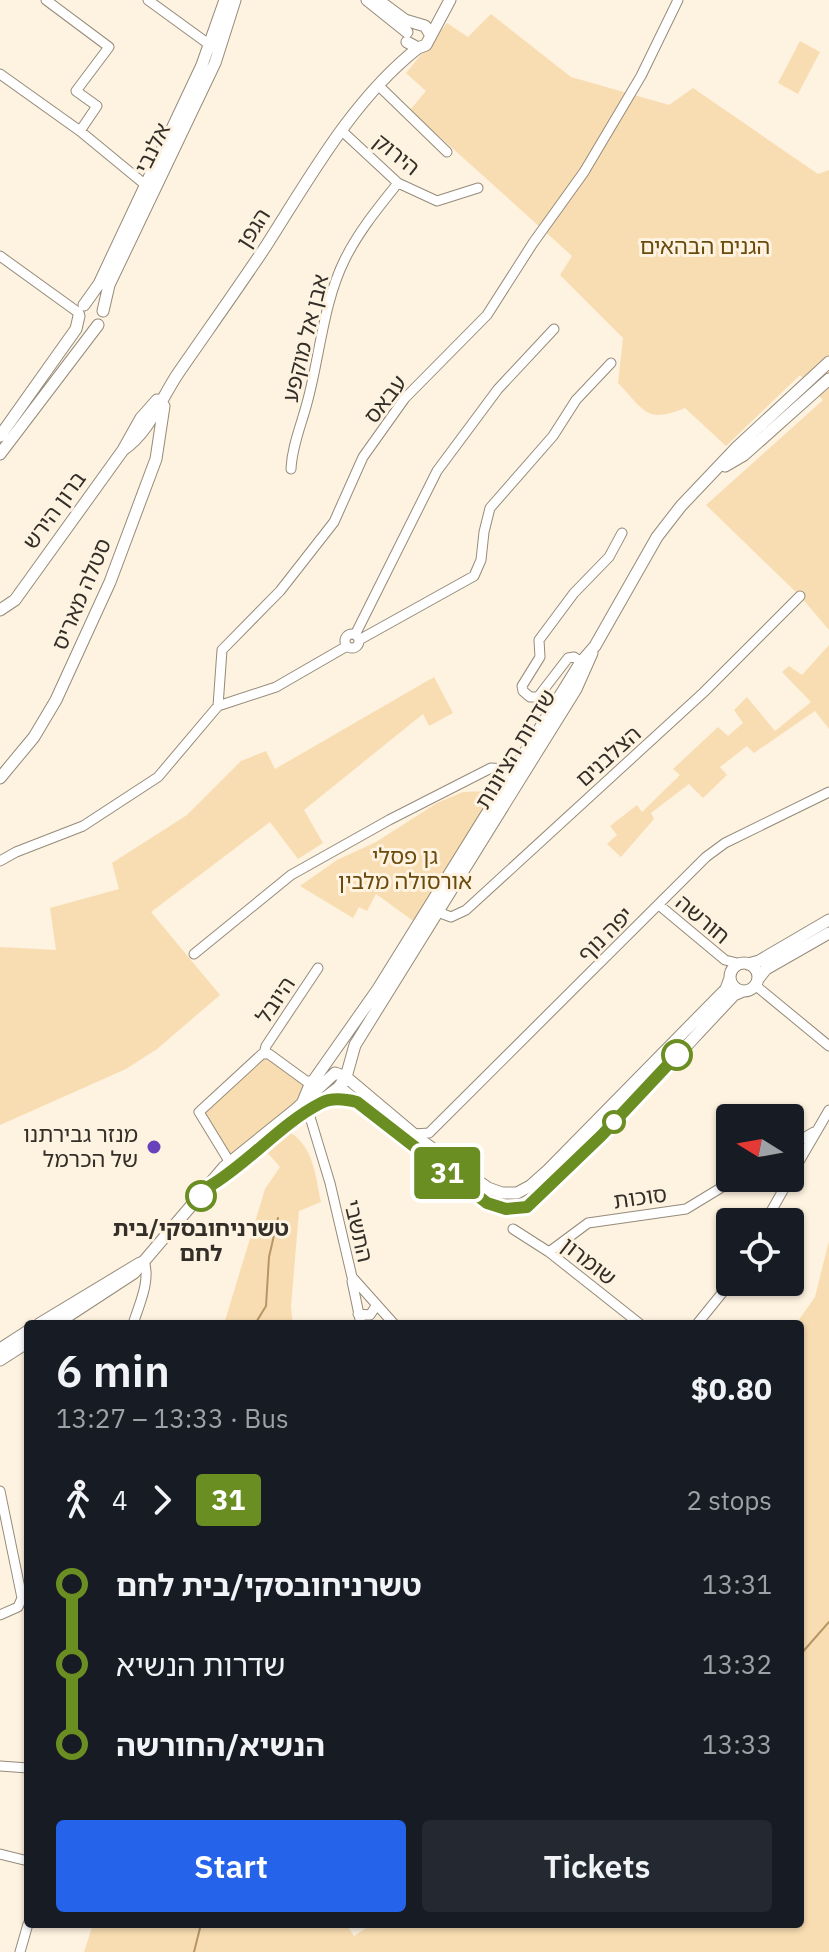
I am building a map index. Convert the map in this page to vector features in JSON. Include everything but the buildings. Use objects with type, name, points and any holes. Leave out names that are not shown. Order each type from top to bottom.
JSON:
[{"type":"street","points":[[46,0],[109,47],[76,91],[97,106],[80,131]]},
{"type":"street","points":[[148,0],[210,45],[215,51],[215,63]]},
{"type":"street","name":"אלנבי","points":[[0,436],[76,329],[81,312],[99,284],[210,45],[225,0]]},
{"type":"street","name":"אלנבי","points":[[0,454],[103,319],[109,285],[215,63],[235,0]]},
{"type":"street","points":[[367,0],[417,34]]},
{"type":"street","points":[[378,0],[405,20],[417,34]]},
{"type":"street","name":"עבאס","points":[[218,706],[222,650],[280,591],[334,522],[363,457],[405,398],[487,315],[584,172],[641,76],[678,0]]},
{"type":"street","name":"הגפן","points":[[145,421],[342,131],[417,34],[447,5]]},
{"type":"street","points":[[0,74],[146,183],[148,202]]},
{"type":"street","points":[[379,86],[447,152]]},
{"type":"street","name":"הירוק","points":[[342,131],[398,183],[437,201],[478,188]]},
{"type":"street","name":"אבן אל מוקפע","points":[[291,469],[291,452],[307,404],[329,304],[343,262],[363,226],[398,183]]},
{"type":"street","points":[[0,256],[81,312],[86,326],[98,325]]},
{"type":"street","points":[[81,312],[94,303],[103,311]]},
{"type":"street","points":[[0,861],[83,826],[158,777],[218,706],[276,687],[347,646],[354,648],[437,471],[498,389],[554,329]]},
{"type":"street","name":"שדרות הציונות","points":[[340,1079],[355,1045],[434,910],[581,662],[595,646],[664,526],[737,447],[829,362]]},
{"type":"street","points":[[357,637],[474,576],[481,560],[490,508],[553,436],[576,400],[611,363]]},
{"type":"street","name":"שדרות הציונות","points":[[718,470],[744,455],[829,379]]},
{"type":"street","name":"סטלה מאריס","points":[[0,778],[34,737],[56,700],[110,582],[160,442],[160,420],[171,383]]},
{"type":"street","points":[[145,421],[160,442]]},
{"type":"street","name":"ברון הירש","points":[[123,450],[135,441],[145,421]]},
{"type":"street","name":"ברון הירש","points":[[0,610],[12,604],[145,421]]},
{"type":"street","points":[[135,441],[148,436],[160,442]]},
{"type":"street","points":[[581,662],[574,657],[566,659],[538,697],[530,697],[523,691],[524,682],[540,657],[539,640],[574,593],[609,557],[622,533]]},
{"type":"street","name":"ברון הירש","points":[[0,601],[18,593]]},
{"type":"street","name":"הצלבנים","points":[[434,910],[451,917],[466,910],[704,692],[800,596]]},
{"type":"street","name":"שדרות הציונות","points":[[513,778],[576,689],[595,646]]},
{"type":"street","points":[[194,954],[291,875],[484,771],[513,778]]},
{"type":"street","name":"יפה נוף","points":[[429,1133],[696,865],[725,843],[829,792]]},
{"type":"street","name":"חורשה","points":[[659,905],[725,960],[744,964]]},
{"type":"street","name":"שדרות הציונות","points":[[343,1041],[434,910]]},
{"type":"street","points":[[340,1079],[430,1147],[495,1191],[509,1194],[523,1191],[592,1127],[726,989],[731,976],[744,964],[759,961],[829,920]]},
{"type":"street","points":[[340,1079],[357,1102],[481,1199],[506,1209],[527,1207],[602,1135],[734,995],[757,982],[766,969],[829,933]]},
{"type":"street","name":"חורשה","points":[[725,960],[731,976]]},
{"type":"street","points":[[744,964],[755,968],[757,982],[829,1046]]},
{"type":"street","name":"היובל","points":[[233,1164],[199,1112],[264,1054],[266,1046],[318,968]]},
{"type":"street","points":[[731,976],[734,987],[743,991]]},
{"type":"street","points":[[321,1102],[340,1079],[343,1041]]},
{"type":"street","points":[[233,1164],[290,1125],[304,1108],[313,1081],[343,1041]]},
{"type":"street","points":[[264,1054],[306,1081],[313,1081]]},
{"type":"street","points":[[62,1320],[127,1278],[233,1164],[340,1079]]},
{"type":"street","points":[[304,1108],[337,1099],[357,1102]]},
{"type":"street","name":"התשבי","points":[[304,1108],[315,1133],[352,1277],[390,1320]]},
{"type":"street","points":[[804,1153],[829,1110]]},
{"type":"street","points":[[290,1125],[305,1125],[315,1133]]},
{"type":"street","points":[[804,1138],[817,1130]]},
{"type":"street","points":[[414,1134],[429,1133],[430,1147]]},
{"type":"street","name":"סוכות","points":[[549,1252],[588,1223],[686,1209],[716,1191]]},
{"type":"street","name":"שומרון","points":[[513,1229],[549,1252],[635,1320]]},
{"type":"street","points":[[45,1320],[144,1261]]},
{"type":"street","points":[[134,1320],[145,1285],[147,1269],[144,1261]]},
{"type":"street","points":[[352,1277],[358,1314]]},
{"type":"street","points":[[700,1320],[720,1296]]},
{"type":"street","points":[[363,1300],[374,1303],[370,1315],[358,1314],[363,1300]]},
{"type":"street","points":[[0,1349],[24,1334]]},
{"type":"street","points":[[0,1360],[24,1345]]},
{"type":"street","points":[[0,1491],[24,1596]]},
{"type":"street","points":[[0,1615],[24,1601]]},
{"type":"street","points":[[0,1766],[24,1768]]},
{"type":"street","points":[[0,1854],[24,1860]]},
{"type":"street","points":[[20,1952],[27,1928]]},
{"type":"green space","name":"הגנים הבהאים","points":[[491,14],[571,77],[669,105],[693,88],[818,174],[829,170],[829,630],[800,596],[706,505],[823,400],[800,375],[726,446],[685,408],[662,415],[647,412],[618,383],[623,338],[560,275],[572,256],[410,110],[426,91],[406,73],[447,23],[468,37]]},
{"type":"green space","points":[[800,41],[820,52],[798,94],[778,83]]},
{"type":"green space","points":[[829,645],[829,729],[815,711],[754,753],[747,746],[720,767],[727,775],[703,798],[689,784],[651,813],[654,819],[621,857],[607,844],[617,835],[610,826],[637,805],[642,812],[680,775],[673,769],[718,727],[728,736],[743,723],[734,710],[747,697],[775,731],[811,702],[782,672],[789,666],[802,675]]},
{"type":"green space","points":[[434,677],[453,713],[429,726],[423,714],[304,810],[323,843],[298,859],[270,822],[151,912],[220,995],[157,1049],[126,1069],[0,1125],[0,947],[56,950],[50,908],[119,889],[112,863],[187,815],[241,761],[266,751],[275,769]]},
{"type":"green space","name":"גן פסלי אורסולה מלבין","points":[[487,791],[494,794],[416,923],[376,894],[367,911],[359,907],[353,918],[300,886],[337,860],[376,842],[437,803],[463,792]]},
{"type":"green space","points":[[265,1056],[306,1085],[296,1104],[228,1157],[203,1113]]},
{"type":"green space","points":[[287,1130],[296,1137],[308,1152],[321,1202],[299,1211],[293,1320],[225,1320],[265,1189],[280,1167],[265,1150]]},
{"type":"green space","points":[[829,1241],[829,1952],[84,1952],[92,1928],[349,1928],[354,1936],[366,1928],[804,1928],[804,1320],[799,1320],[815,1297]]},
{"type":"waterway","points":[[257,1320],[266,1306],[269,1257],[278,1218]]},
{"type":"waterway","points":[[804,1650],[829,1622]]},
{"type":"waterway","points":[[194,1952],[200,1928]]},
{"type":"bus line","name":"31","points":[[201,1196],[321,1102],[346,1099],[357,1102],[487,1203],[506,1209],[527,1207],[602,1135],[677,1055]]},
{"type":"place","name":"מנזר גבירתנו של הכרמל","points":[[154,1147]]},
{"type":"place","name":"טשרניחובסקי/בית לחם","points":[[201,1196]]}]
